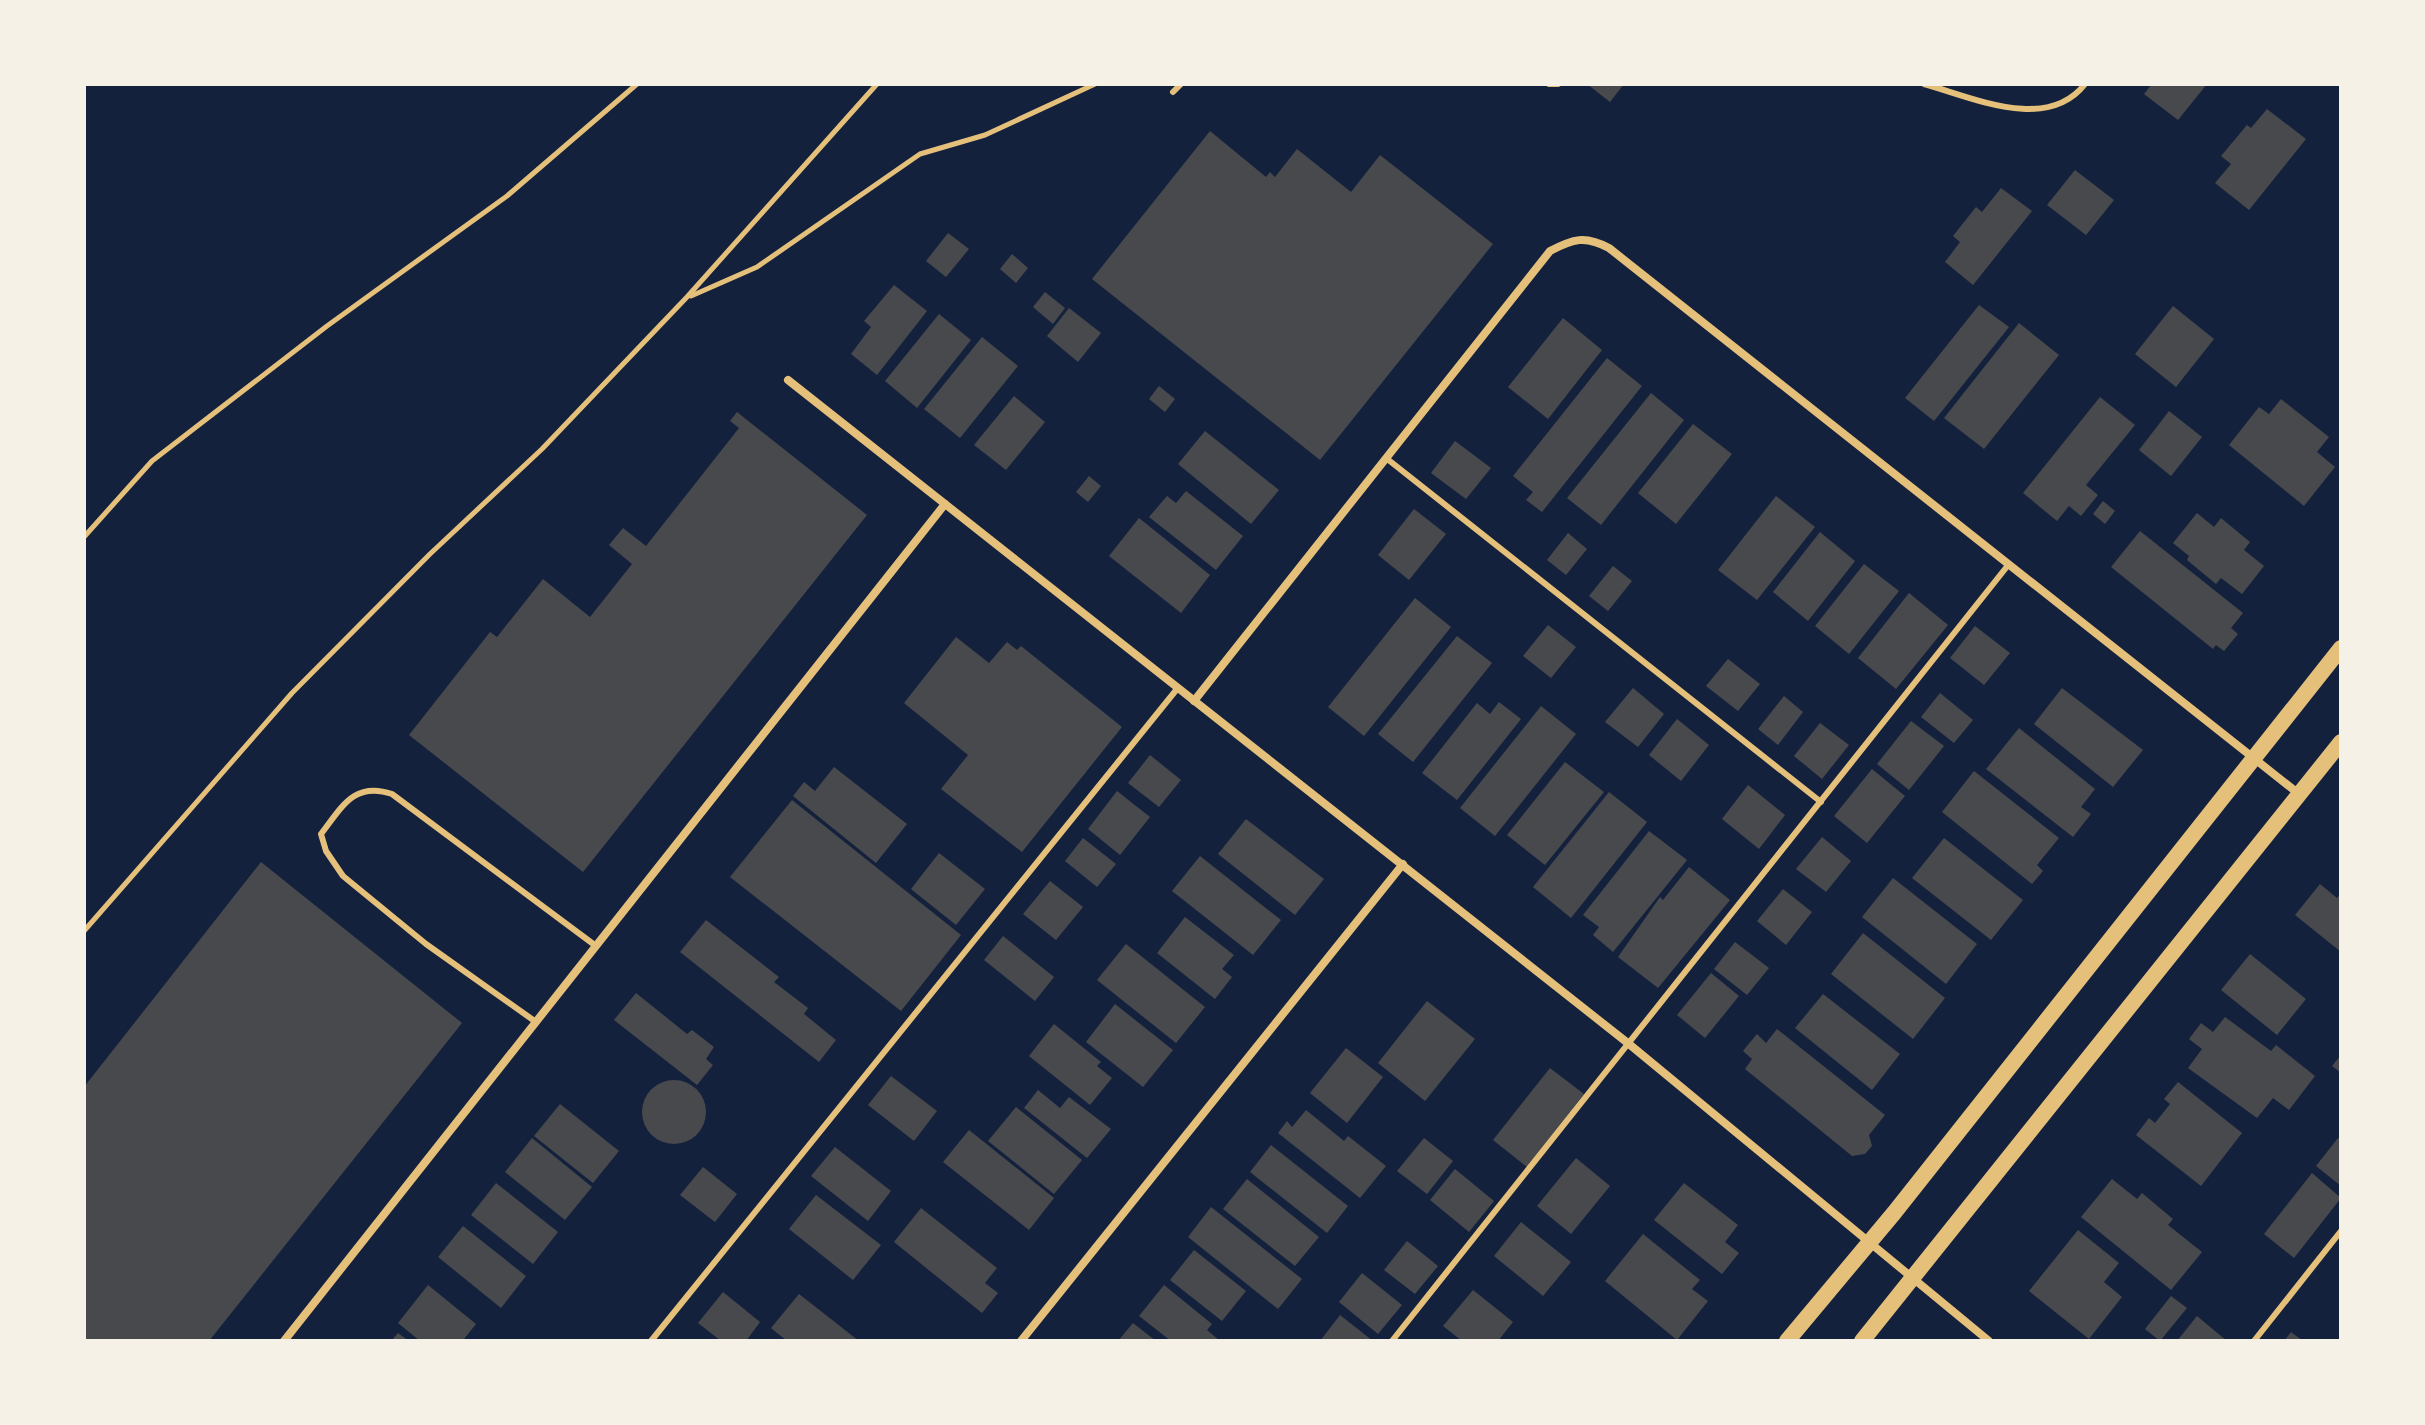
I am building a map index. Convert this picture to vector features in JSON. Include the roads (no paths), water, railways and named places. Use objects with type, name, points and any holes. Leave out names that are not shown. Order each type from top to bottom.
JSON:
[{"type":"main road","points":[[1787,1341],[2341,648]]},
{"type":"main road","points":[[1862,1341],[2341,742]]},
{"type":"street","points":[[1194,701],[1550,251],[1573,239],[1591,238],[1609,248],[2300,794]]},
{"type":"street","points":[[788,380],[1629,1044],[1989,1341]]},
{"type":"street","points":[[284,1341],[945,504]]},
{"type":"street","points":[[1021,1341],[1403,864]]},
{"type":"lane","points":[[1173,92],[1181,84]]},
{"type":"lane","points":[[1549,84],[1558,84]]},
{"type":"lane","points":[[1924,84],[2026,110],[2053,107],[2085,84]]},
{"type":"lane","points":[[1386,458],[1821,802]]},
{"type":"lane","points":[[1392,1341],[2009,564]]},
{"type":"lane","points":[[651,1341],[1177,689]]},
{"type":"lane","points":[[536,1022],[426,944],[343,876],[326,851],[321,834],[355,794],[375,788],[392,794],[596,946]]},
{"type":"lane","points":[[2254,1341],[2341,1231]]}]
